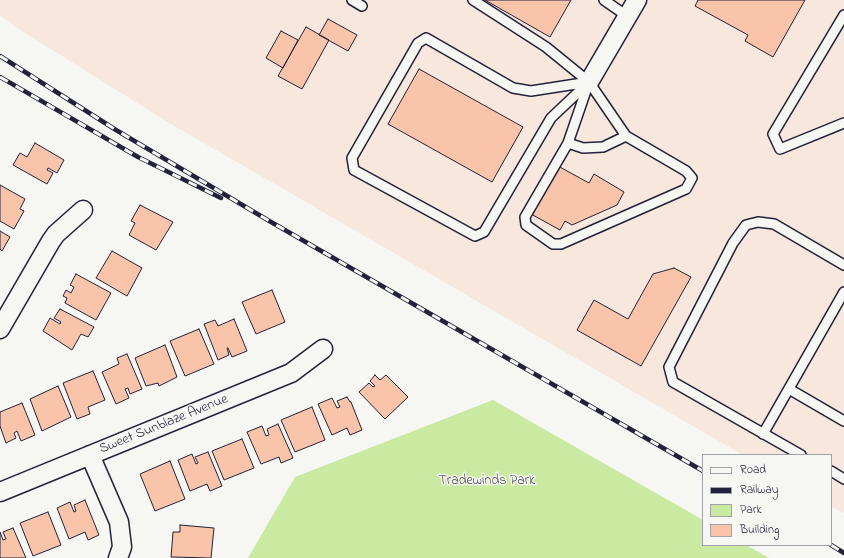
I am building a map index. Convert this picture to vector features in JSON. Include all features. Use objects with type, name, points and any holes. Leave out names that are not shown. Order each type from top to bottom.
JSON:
[{"type":"street","points":[[589,82],[637,0]]},
{"type":"street","points":[[0,329],[51,241],[65,225],[83,210]]},
{"type":"street","name":"Sweet Sunblaze Avenue","points":[[0,492],[291,373],[323,349]]},
{"type":"street","points":[[90,455],[119,522],[122,547],[118,558]]},
{"type":"lane","points":[[352,0],[362,6]]},
{"type":"lane","points":[[473,0],[546,47],[589,82],[626,136],[686,171],[692,178],[686,189],[561,244],[553,244],[526,225],[525,217],[568,143],[589,82]]},
{"type":"lane","points":[[604,0],[627,16]]},
{"type":"lane","points":[[844,15],[773,134],[780,150],[844,123]]},
{"type":"lane","points":[[426,38],[513,88],[531,91],[589,82],[551,118],[484,232],[475,236],[354,170],[352,158],[418,43],[426,38]]},
{"type":"lane","points":[[568,143],[583,148],[603,147],[626,136]]},
{"type":"lane","points":[[799,454],[673,382],[669,367],[733,243],[746,225],[758,222],[774,224],[844,265]]},
{"type":"lane","points":[[763,434],[844,292]]},
{"type":"lane","points":[[788,389],[844,421]]},
{"type":"lane","points":[[832,473],[844,479]]},
{"type":"shaded area","points":[[0,0],[844,0],[844,513],[832,507],[832,454],[741,454],[166,121],[14,26],[0,15]]},
{"type":"green space","name":"Tradewinds Park","points":[[493,400],[702,519],[702,546],[748,546],[769,558],[248,558],[295,477]]},
{"type":"building","points":[[485,0],[571,0],[550,37]]},
{"type":"building","points":[[698,0],[805,0],[773,57],[745,41],[748,35],[695,6]]},
{"type":"building","points":[[328,19],[357,35],[348,51],[319,35]]},
{"type":"building","points":[[306,27],[329,40],[302,89],[278,76]]},
{"type":"building","points":[[281,31],[298,40],[283,68],[266,58]]},
{"type":"building","points":[[419,69],[523,127],[492,182],[388,124]]},
{"type":"building","points":[[35,143],[64,160],[57,173],[48,168],[47,170],[53,173],[47,184],[13,165],[20,153],[27,157]]},
{"type":"building","points":[[558,166],[589,183],[594,174],[624,192],[617,205],[572,225],[565,221],[560,230],[531,214]]},
{"type":"building","points":[[0,185],[25,199],[20,209],[24,211],[14,229],[0,221]]},
{"type":"building","points":[[140,205],[173,222],[156,250],[129,235],[135,223],[131,221]]},
{"type":"building","points":[[0,231],[10,237],[2,251],[0,249]]},
{"type":"building","points":[[112,251],[142,268],[127,296],[96,278]]},
{"type":"building","points":[[674,268],[691,277],[641,366],[577,330],[594,300],[628,319],[653,274]]},
{"type":"building","points":[[76,274],[111,293],[96,320],[65,303],[67,298],[63,296],[66,290],[71,293],[74,287],[70,285]]},
{"type":"building","points":[[272,290],[285,322],[256,334],[242,302]]},
{"type":"building","points":[[60,309],[94,327],[88,337],[81,334],[72,350],[43,331],[50,318],[60,324],[61,322],[54,318]]},
{"type":"building","points":[[234,319],[247,351],[232,357],[227,348],[229,355],[218,360],[204,324],[215,320],[218,326]]},
{"type":"building","points":[[199,329],[214,364],[185,376],[170,341]]},
{"type":"building","points":[[165,345],[177,377],[159,386],[158,383],[146,386],[135,358]]},
{"type":"building","points":[[127,354],[142,389],[130,394],[128,388],[125,389],[129,398],[116,404],[102,372],[119,364],[117,358]]},
{"type":"building","points":[[93,371],[105,400],[88,407],[90,414],[77,419],[63,383]]},
{"type":"building","points":[[375,375],[380,380],[386,375],[408,397],[385,419],[359,392],[369,383],[373,387],[375,386],[370,381]]},
{"type":"building","points":[[58,386],[71,417],[42,431],[30,399]]},
{"type":"building","points":[[347,397],[351,402],[362,430],[350,435],[347,428],[332,435],[318,404],[332,398],[337,408],[340,407],[337,401]]},
{"type":"building","points":[[22,403],[35,435],[21,441],[17,431],[14,433],[16,438],[6,443],[0,426],[0,412]]},
{"type":"building","points":[[312,407],[325,440],[295,452],[281,420]]},
{"type":"building","points":[[278,424],[293,458],[281,463],[279,457],[261,464],[247,432],[262,426],[266,436],[269,435],[267,429]]},
{"type":"building","points":[[242,439],[254,468],[224,480],[212,451]]},
{"type":"building","points":[[208,452],[222,486],[210,491],[207,484],[190,491],[178,460],[192,454],[196,464],[198,463],[195,457]]},
{"type":"building","points":[[170,461],[185,499],[155,511],[140,474]]},
{"type":"building","points":[[85,500],[99,535],[88,540],[85,532],[69,539],[57,508],[70,502],[74,512],[76,511],[74,505]]},
{"type":"building","points":[[48,512],[61,545],[33,556],[20,523]]},
{"type":"building","points":[[180,525],[214,528],[211,558],[171,557],[173,532],[180,532]]},
{"type":"building","points":[[13,528],[26,558],[0,558],[0,532],[3,540],[6,539],[3,532]]},
{"type":"railway","points":[[0,56],[116,130],[271,222],[702,470]]},
{"type":"railway","points":[[0,77],[138,157],[221,198]]},
{"type":"railway","points":[[832,546],[844,553]]}]
